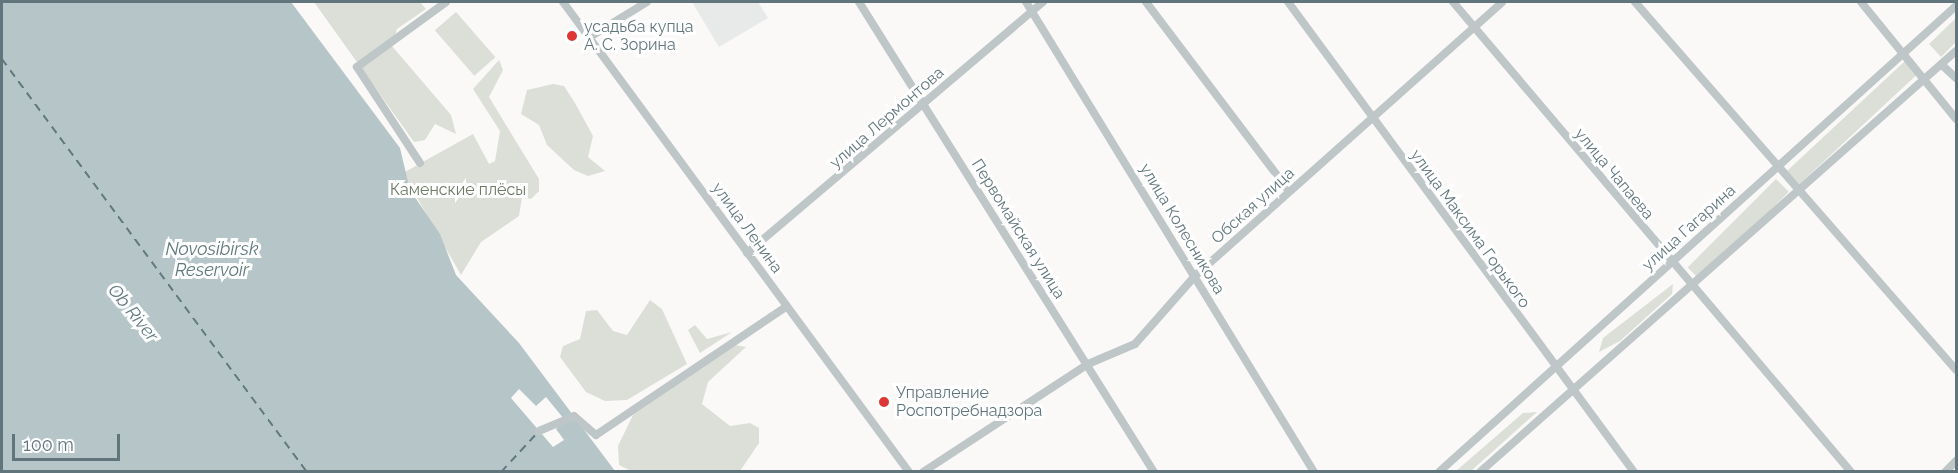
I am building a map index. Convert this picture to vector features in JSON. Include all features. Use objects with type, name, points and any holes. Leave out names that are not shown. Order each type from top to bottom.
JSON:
[{"type":"street","points":[[420,163],[357,67],[446,2]]},
{"type":"street","name":"улица Ленина","points":[[563,2],[593,35],[747,253],[909,471]]},
{"type":"street","points":[[593,35],[647,2]]},
{"type":"street","name":"Первомайская улица","points":[[859,2],[1154,471]]},
{"type":"street","name":"улица Колесникова","points":[[1026,2],[1314,471]]},
{"type":"street","name":"улица Лермонтова","points":[[747,253],[1043,2]]},
{"type":"street","points":[[1146,2],[1289,191]]},
{"type":"street","name":"улица Максима Горького","points":[[1288,2],[1571,390],[1634,471]]},
{"type":"street","name":"улица Чапаева","points":[[1453,2],[1691,288],[1851,471]]},
{"type":"street","name":"Обская улица","points":[[923,471],[1088,364],[1135,344],[1195,276],[1502,2]]},
{"type":"street","points":[[1635,2],[1800,195],[1956,370]]},
{"type":"street","points":[[1861,2],[1928,78],[1956,119]]},
{"type":"street","name":"улица Гагарина","points":[[1439,471],[1956,6]]},
{"type":"street","points":[[1480,471],[1571,390],[1800,195],[1956,51]]},
{"type":"street","points":[[1942,65],[1956,78]]},
{"type":"street","points":[[539,431],[574,416],[596,435],[787,306]]},
{"type":"street","points":[[1945,471],[1956,461]]},
{"type":"shaded area","points":[[692,2],[758,2],[768,18],[719,47]]},
{"type":"green space","points":[[314,2],[420,2],[426,9],[397,29],[392,46],[451,115],[456,134],[435,124],[425,140],[414,142]]},
{"type":"green space","points":[[456,12],[495,57],[474,76],[435,30]]},
{"type":"green space","points":[[1956,18],[1956,42],[1941,57],[1929,44]]},
{"type":"green space","name":"Каменские плёсы","points":[[499,60],[503,70],[489,97],[539,179],[539,191],[531,199],[522,197],[519,216],[481,242],[461,275],[403,173],[473,134],[489,164],[495,161],[500,131],[473,89]]},
{"type":"green space","points":[[1905,61],[1917,74],[1800,184],[1787,171]]},
{"type":"green space","points":[[553,84],[564,86],[575,103],[593,136],[588,157],[605,171],[588,176],[574,170],[547,145],[539,125],[521,114],[527,90]]},
{"type":"green space","points":[[1776,179],[1789,192],[1700,280],[1688,267]]},
{"type":"green space","points":[[1673,284],[1672,294],[1620,341],[1599,352],[1603,338]]},
{"type":"green space","points":[[650,300],[662,309],[687,364],[627,400],[605,401],[586,392],[560,357],[563,346],[580,339],[586,311],[597,310],[613,331],[627,335]]},
{"type":"green space","points":[[695,325],[707,339],[732,332],[700,353],[688,330]]},
{"type":"green space","points":[[735,345],[746,347],[708,382],[702,404],[730,426],[750,423],[759,428],[759,443],[740,471],[631,471],[619,465],[618,446],[633,415]]},
{"type":"green space","points":[[1537,412],[1471,471],[1456,471],[1523,413]]},
{"type":"water","name":"Novosibirsk Reservoir","points":[[2,2],[291,2],[400,148],[410,190],[440,234],[456,275],[519,343],[615,471],[2,471]]},
{"type":"pier","points":[[519,389],[536,406],[546,397],[564,419],[556,429],[564,440],[553,447],[511,398]]},
{"type":"ferry route","points":[[2,59],[307,472]]},
{"type":"ferry route","points":[[501,472],[537,433]]},
{"type":"place","name":"усадьба купца А. С. Зорина","points":[[572,36]]},
{"type":"place","name":"Управление Роспотребнадзора","points":[[884,402]]},
{"type":"water label","name":"Ob River","points":[[133,313]]}]
